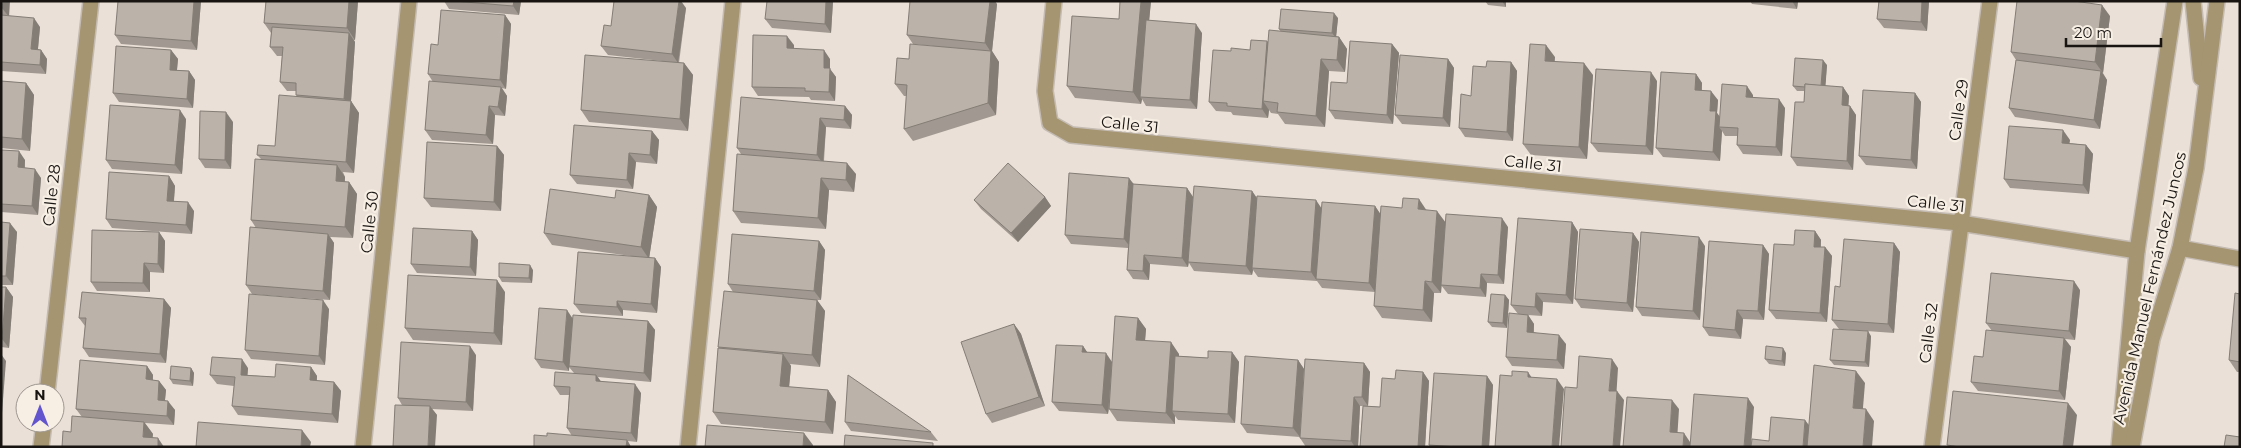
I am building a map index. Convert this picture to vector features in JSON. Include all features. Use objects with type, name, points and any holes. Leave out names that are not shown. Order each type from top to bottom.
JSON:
[{"type":"street","name":"Calle 28","points":[[48,383],[90,1]]},
{"type":"street","name":"Calle 30","points":[[363,447],[408,1]]},
{"type":"street","points":[[688,447],[733,1]]},
{"type":"street","name":"Calle 31","points":[[1054,1],[1045,91],[1050,123],[1071,135],[1960,223],[2137,250]]},
{"type":"street","name":"Calle 29","points":[[1960,223],[1990,1]]},
{"type":"street","name":"Avenida Manuel Fernández Juncos","points":[[2119,447],[2137,250],[2175,1]]},
{"type":"street","name":"Avenida Manuel Fernández Juncos","points":[[2194,1],[2204,107]]},
{"type":"street","name":"Avenida Manuel Fernández Juncos","points":[[2132,447],[2152,339],[2180,248],[2196,168],[2217,1]]},
{"type":"street","name":"Calle 32","points":[[1932,447],[1960,223]]},
{"type":"street","points":[[2180,248],[2240,259]]},
{"type":"street","points":[[41,447],[43,433]]},
{"type":"building","points":[[118,1],[194,1],[191,41],[115,35]]},
{"type":"building","points":[[266,1],[349,1],[347,28],[264,23]]},
{"type":"building","points":[[453,1],[514,1],[513,6]]},
{"type":"building","points":[[614,1],[679,1],[672,54],[601,46],[604,25],[611,26]]},
{"type":"building","points":[[767,1],[826,1],[825,24],[765,19]]},
{"type":"building","points":[[910,1],[990,1],[985,43],[907,35]]},
{"type":"building","points":[[1120,1],[1141,1],[1133,92],[1067,86],[1072,16],[1119,19]]},
{"type":"building","points":[[1879,1],[1922,1],[1921,22],[1877,19]]},
{"type":"building","points":[[2017,1],[2074,1],[2102,5],[2095,62],[2011,52]]},
{"type":"building","points":[[1281,9],[1334,13],[1332,33],[1279,29]]},
{"type":"building","points":[[441,10],[505,15],[500,80],[428,74],[431,44],[438,45]]},
{"type":"building","points":[[1,15],[34,18],[31,49],[41,50],[40,65],[1,62]]},
{"type":"building","points":[[1146,20],[1196,24],[1190,100],[1140,97]]},
{"type":"building","points":[[272,27],[349,33],[344,99],[296,95],[296,83],[280,82],[283,47],[270,47]]},
{"type":"building","points":[[1269,30],[1339,37],[1337,60],[1321,59],[1316,116],[1277,112],[1278,103],[1263,101]]},
{"type":"building","points":[[753,35],[787,36],[787,48],[824,50],[824,68],[830,68],[829,92],[805,91],[805,88],[752,87]]},
{"type":"building","points":[[1251,40],[1267,41],[1262,109],[1227,106],[1227,103],[1209,102],[1213,50],[1231,51],[1231,48],[1250,50]]},
{"type":"building","points":[[1350,41],[1392,44],[1387,115],[1329,110],[1331,82],[1347,83]]},
{"type":"building","points":[[910,44],[991,51],[988,103],[904,129],[907,85],[895,84],[897,58],[909,59]]},
{"type":"building","points":[[1530,44],[1546,45],[1545,61],[1584,63],[1579,147],[1523,144]]},
{"type":"building","points":[[116,46],[171,50],[170,70],[189,71],[187,99],[113,93]]},
{"type":"building","points":[[585,55],[684,63],[680,119],[581,110]]},
{"type":"building","points":[[1400,55],[1448,59],[1443,118],[1395,115]]},
{"type":"building","points":[[1795,58],[1823,60],[1821,86],[1805,84],[1805,87],[1793,86]]},
{"type":"building","points":[[2016,60],[2101,71],[2094,120],[2009,108]]},
{"type":"building","points":[[1487,61],[1511,62],[1507,132],[1459,128],[1461,94],[1471,96],[1473,66],[1486,67]]},
{"type":"building","points":[[1596,69],[1651,72],[1646,146],[1591,143]]},
{"type":"building","points":[[1661,72],[1696,74],[1695,90],[1711,91],[1710,111],[1716,111],[1713,152],[1656,148]]},
{"type":"building","points":[[1,81],[26,83],[22,139],[1,137]]},
{"type":"building","points":[[429,81],[501,87],[498,107],[489,106],[486,135],[425,130]]},
{"type":"building","points":[[1722,84],[1747,86],[1746,97],[1779,99],[1776,147],[1737,145],[1738,128],[1719,127]]},
{"type":"building","points":[[1805,84],[1843,87],[1842,105],[1850,106],[1847,161],[1791,157],[1795,102],[1804,102]]},
{"type":"building","points":[[1863,90],[1915,93],[1911,160],[1859,156]]},
{"type":"building","points":[[279,95],[351,101],[346,162],[257,155],[258,145],[275,146]]},
{"type":"building","points":[[741,97],[845,106],[844,120],[820,118],[817,155],[737,148]]},
{"type":"building","points":[[110,105],[180,110],[175,165],[106,160]]},
{"type":"building","points":[[200,111],[226,112],[225,160],[199,159]]},
{"type":"building","points":[[574,125],[652,131],[650,155],[629,153],[627,180],[570,175]]},
{"type":"building","points":[[2009,126],[2063,130],[2062,143],[2086,145],[2083,185],[2004,179]]},
{"type":"building","points":[[427,142],[497,146],[494,202],[424,198]]},
{"type":"building","points":[[1,150],[19,151],[18,167],[35,169],[32,206],[1,204]]},
{"type":"building","points":[[737,154],[847,163],[846,180],[821,178],[818,218],[733,211]]},
{"type":"building","points":[[255,159],[337,165],[336,181],[349,182],[345,227],[251,220]]},
{"type":"building","points":[[1008,163],[1045,197],[1011,233],[974,200]]},
{"type":"building","points":[[109,172],[169,176],[167,201],[188,202],[186,225],[106,219]]},
{"type":"building","points":[[1069,173],[1129,178],[1124,239],[1065,235]]},
{"type":"building","points":[[1133,184],[1187,188],[1182,258],[1144,255],[1143,271],[1127,270]]},
{"type":"building","points":[[1194,186],[1252,191],[1246,266],[1188,262]]},
{"type":"building","points":[[550,189],[615,198],[616,190],[649,195],[641,247],[544,233]]},
{"type":"building","points":[[1257,196],[1316,200],[1311,272],[1252,268]]},
{"type":"building","points":[[1403,198],[1419,199],[1418,209],[1437,211],[1432,282],[1425,281],[1423,310],[1374,306],[1381,206],[1402,208]]},
{"type":"building","points":[[1322,202],[1375,206],[1369,283],[1316,279]]},
{"type":"building","points":[[1446,214],[1502,218],[1498,275],[1481,274],[1480,288],[1441,285]]},
{"type":"building","points":[[1518,218],[1572,222],[1566,295],[1536,293],[1535,307],[1511,305]]},
{"type":"building","points":[[1,222],[10,223],[6,276],[1,276]]},
{"type":"building","points":[[250,227],[328,234],[323,291],[246,285]]},
{"type":"building","points":[[413,228],[472,231],[470,267],[411,264]]},
{"type":"building","points":[[1580,229],[1633,233],[1627,303],[1575,299]]},
{"type":"building","points":[[92,230],[159,232],[158,264],[144,263],[143,283],[91,282]]},
{"type":"building","points":[[1795,230],[1815,231],[1814,247],[1825,247],[1820,313],[1769,310],[1774,244],[1794,245]]},
{"type":"building","points":[[1641,232],[1699,237],[1693,311],[1636,307]]},
{"type":"building","points":[[732,234],[819,241],[814,291],[728,284]]},
{"type":"building","points":[[1844,239],[1894,243],[1888,324],[1832,320],[1835,286],[1840,287]]},
{"type":"building","points":[[1709,241],[1763,245],[1758,311],[1737,310],[1735,330],[1703,327]]},
{"type":"building","points":[[578,252],[655,258],[651,304],[617,301],[617,307],[574,304]]},
{"type":"building","points":[[499,263],[530,265],[529,278],[499,277]]},
{"type":"building","points":[[1991,273],[2074,281],[2069,331],[1986,323]]},
{"type":"building","points":[[408,275],[497,280],[494,333],[405,328]]},
{"type":"building","points":[[1,287],[6,287],[2,339],[1,339]]},
{"type":"building","points":[[724,291],[817,300],[812,355],[718,347]]},
{"type":"building","points":[[82,292],[164,299],[160,354],[83,348],[86,318],[79,318]]},
{"type":"building","points":[[2235,293],[2240,294],[2240,362],[2229,360]]},
{"type":"building","points":[[249,294],[323,300],[319,356],[245,350]]},
{"type":"building","points":[[1491,294],[1505,295],[1503,323],[1488,322]]},
{"type":"building","points":[[539,308],[567,310],[563,362],[535,359]]},
{"type":"building","points":[[1509,313],[1528,315],[1527,332],[1559,335],[1557,360],[1506,357]]},
{"type":"building","points":[[573,315],[648,321],[644,373],[569,366]]},
{"type":"building","points":[[1115,316],[1138,318],[1136,340],[1171,342],[1166,413],[1109,409]]},
{"type":"building","points":[[1014,324],[1039,397],[986,414],[961,342]]},
{"type":"building","points":[[1833,329],[1868,331],[1865,362],[1830,360]]},
{"type":"building","points":[[1986,330],[2064,338],[2059,391],[1971,382],[1974,356],[1983,357]]},
{"type":"building","points":[[401,342],[470,346],[466,402],[398,398]]},
{"type":"building","points":[[1056,345],[1083,346],[1082,352],[1106,353],[1102,405],[1052,402]]},
{"type":"building","points":[[1766,346],[1783,348],[1782,361],[1765,359]]},
{"type":"building","points":[[718,348],[783,354],[780,386],[828,390],[825,422],[713,412]]},
{"type":"building","points":[[1208,351],[1232,352],[1228,414],[1172,411],[1175,356],[1208,358]]},
{"type":"building","points":[[1245,356],[1298,360],[1293,428],[1241,424]]},
{"type":"building","points":[[1579,356],[1612,359],[1609,391],[1617,391],[1613,447],[1561,447],[1565,387],[1577,388]]},
{"type":"building","points":[[212,357],[242,359],[241,375],[275,377],[276,364],[311,367],[310,380],[334,382],[332,414],[232,406],[235,377],[210,375]]},
{"type":"building","points":[[1305,359],[1364,363],[1362,397],[1354,397],[1351,441],[1300,438]]},
{"type":"building","points":[[80,360],[147,366],[146,379],[159,381],[158,400],[168,401],[167,416],[76,409]]},
{"type":"building","points":[[1814,365],[1856,371],[1853,408],[1866,409],[1863,447],[1807,447]]},
{"type":"building","points":[[171,366],[191,368],[190,381],[170,379]]},
{"type":"building","points":[[1396,370],[1423,372],[1418,447],[1360,447],[1363,406],[1380,407],[1382,378],[1395,379]]},
{"type":"building","points":[[1512,371],[1528,372],[1528,377],[1557,379],[1552,447],[1495,447],[1500,375],[1512,376]]},
{"type":"building","points":[[555,372],[596,375],[596,381],[635,384],[631,433],[567,428],[570,387],[554,386]]},
{"type":"building","points":[[1434,373],[1487,376],[1482,447],[1429,445]]},
{"type":"building","points":[[848,375],[931,432],[845,422]]},
{"type":"building","points":[[1953,391],[2068,403],[2063,447],[1960,447],[1947,445]]},
{"type":"building","points":[[1694,394],[1748,398],[1744,447],[1690,447]]},
{"type":"building","points":[[1627,397],[1672,400],[1670,432],[1684,433],[1683,447],[1623,447]]},
{"type":"building","points":[[395,405],[430,406],[428,447],[393,447]]},
{"type":"building","points":[[72,416],[144,422],[143,437],[158,438],[158,447],[62,447],[63,433],[71,432]]},
{"type":"building","points":[[1771,417],[1805,420],[1803,447],[1751,447],[1752,439],[1769,441]]},
{"type":"building","points":[[198,422],[302,430],[301,447],[196,447]]},
{"type":"building","points":[[707,425],[804,433],[803,447],[705,447]]},
{"type":"building","points":[[547,433],[627,440],[626,447],[534,447],[534,435],[547,436]]},
{"type":"building","points":[[845,435],[933,443],[933,447],[844,447]]},
{"type":"building","points":[[2226,435],[2240,437],[2240,447],[2224,447]]}]
